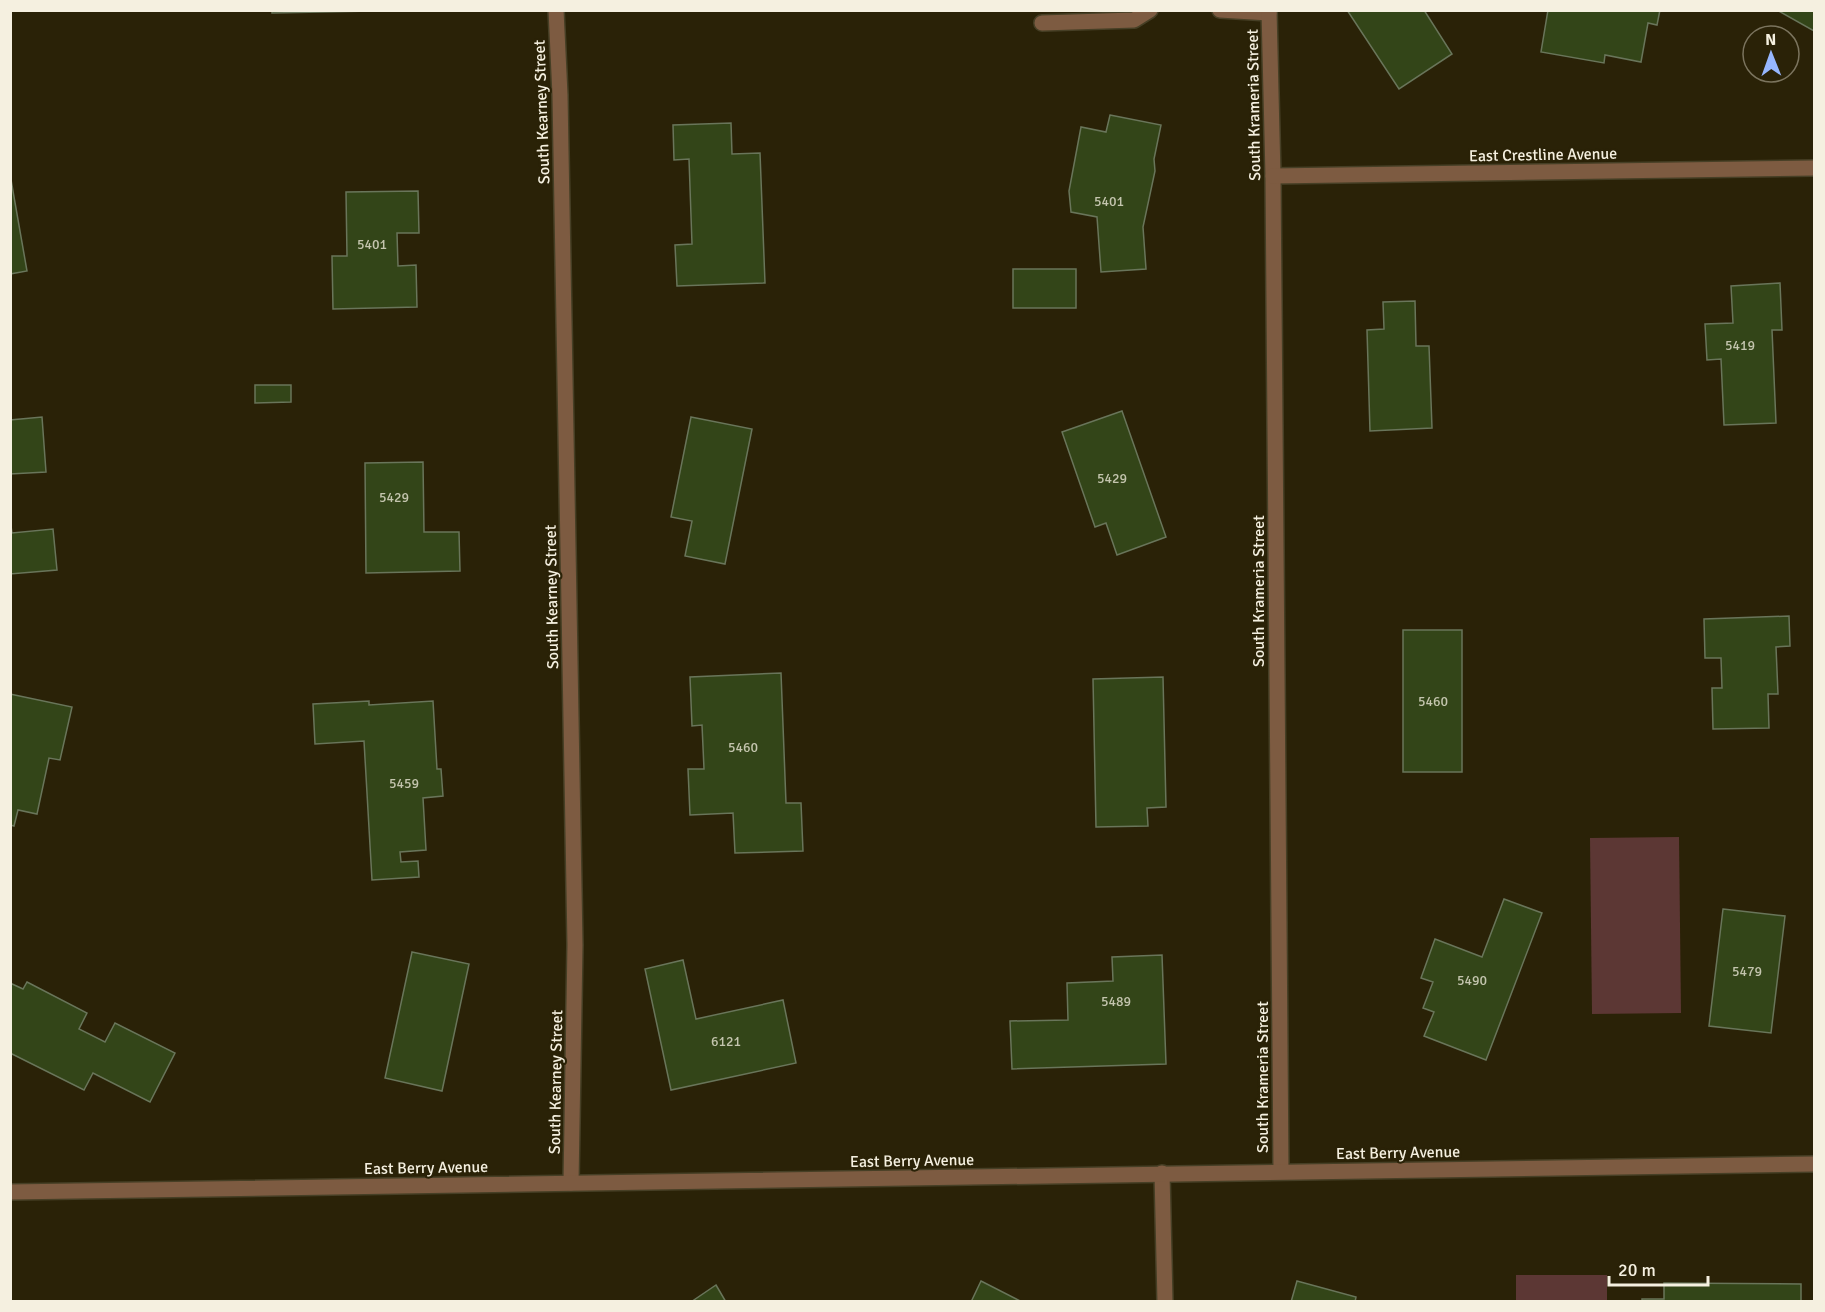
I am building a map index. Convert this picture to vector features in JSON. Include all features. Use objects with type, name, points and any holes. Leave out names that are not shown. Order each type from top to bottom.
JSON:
[{"type":"street","name":"South Kearney Street","points":[[556,10],[560,94],[575,945],[571,1183]]},
{"type":"street","points":[[1042,23],[1134,20],[1150,10]]},
{"type":"street","points":[[1220,10],[1269,12]]},
{"type":"street","name":"South Krameria Street","points":[[1269,12],[1273,176],[1281,1171]]},
{"type":"street","name":"East Crestline Avenue","points":[[1273,176],[1815,168]]},
{"type":"street","name":"East Berry Avenue","points":[[10,1192],[1815,1164]]},
{"type":"street","points":[[1162,1173],[1165,1302]]},
{"type":"shaded area","points":[[1679,837],[1681,1013],[1592,1014],[1590,838]]},
{"type":"shaded area","points":[[1516,1275],[1607,1275],[1607,1301],[1516,1301]]},
{"type":"building","points":[[272,10],[373,10],[373,11],[272,13]]},
{"type":"building","points":[[1347,10],[1424,10],[1452,54],[1399,89]]},
{"type":"building","points":[[1548,10],[1660,10],[1657,25],[1648,23],[1641,62],[1605,55],[1604,63],[1541,52]]},
{"type":"building","points":[[1777,10],[1814,10],[1814,31]]},
{"type":"building","points":[[1110,115],[1161,125],[1154,159],[1155,171],[1143,227],[1146,269],[1101,272],[1097,217],[1071,212],[1069,191],[1081,127],[1106,132]]},
{"type":"building","points":[[731,123],[732,154],[760,153],[765,283],[677,286],[675,245],[692,244],[689,159],[674,160],[673,125]]},
{"type":"building","points":[[10,174],[27,271],[10,274]]},
{"type":"building","points":[[418,191],[419,233],[397,233],[398,266],[416,265],[417,307],[333,309],[332,256],[347,256],[346,192]]},
{"type":"building","points":[[1013,269],[1076,269],[1076,308],[1013,308]]},
{"type":"building","points":[[1780,283],[1782,330],[1772,330],[1776,423],[1724,425],[1721,359],[1707,360],[1705,324],[1733,323],[1731,286]]},
{"type":"building","points":[[1415,301],[1416,346],[1429,346],[1432,428],[1370,431],[1367,330],[1384,329],[1383,302]]},
{"type":"building","points":[[255,385],[291,385],[291,402],[255,403]]},
{"type":"building","points":[[1122,411],[1166,537],[1117,555],[1106,523],[1095,527],[1062,432]]},
{"type":"building","points":[[42,417],[46,472],[10,474],[10,420]]},
{"type":"building","points":[[691,417],[752,429],[725,564],[685,556],[692,521],[671,517]]},
{"type":"building","points":[[423,462],[424,532],[459,532],[460,571],[366,573],[365,463]]},
{"type":"building","points":[[10,519],[12,533],[53,529],[57,570],[10,574]]},
{"type":"building","points":[[1789,616],[1790,646],[1776,647],[1778,694],[1768,694],[1769,728],[1713,729],[1712,688],[1722,688],[1721,658],[1705,658],[1704,619]]},
{"type":"building","points":[[1403,630],[1462,630],[1462,772],[1403,772]]},
{"type":"building","points":[[781,673],[786,803],[801,803],[803,851],[735,853],[733,813],[690,815],[688,769],[704,769],[702,725],[692,726],[690,677]]},
{"type":"building","points":[[1163,677],[1166,807],[1147,808],[1148,826],[1096,827],[1093,679]]},
{"type":"building","points":[[10,694],[72,707],[60,760],[49,758],[37,814],[18,810],[14,826],[10,825]]},
{"type":"building","points":[[369,701],[369,705],[433,701],[437,769],[441,769],[443,796],[423,798],[426,850],[400,852],[401,862],[418,861],[419,877],[372,880],[364,741],[315,744],[313,704]]},
{"type":"building","points":[[1504,899],[1542,913],[1486,1060],[1424,1036],[1434,1012],[1423,1008],[1433,982],[1421,978],[1435,939],[1482,957]]},
{"type":"building","points":[[1723,909],[1785,916],[1771,1033],[1709,1026]]},
{"type":"building","points":[[412,952],[469,964],[442,1091],[385,1078]]},
{"type":"building","points":[[1162,955],[1166,1064],[1012,1069],[1010,1021],[1068,1020],[1067,983],[1113,981],[1112,957]]},
{"type":"building","points":[[683,960],[696,1019],[783,1000],[796,1063],[671,1090],[645,969]]},
{"type":"building","points":[[27,982],[87,1013],[79,1029],[105,1042],[115,1023],[175,1053],[150,1102],[93,1073],[84,1090],[10,1053],[10,983],[23,989]]},
{"type":"building","points":[[981,1281],[1022,1302],[971,1302]]},
{"type":"building","points":[[1297,1281],[1356,1297],[1355,1302],[1291,1302]]},
{"type":"building","points":[[1664,1283],[1801,1284],[1801,1302],[1642,1302],[1642,1299],[1664,1299]]},
{"type":"building","points":[[716,1285],[726,1302],[691,1302]]}]
